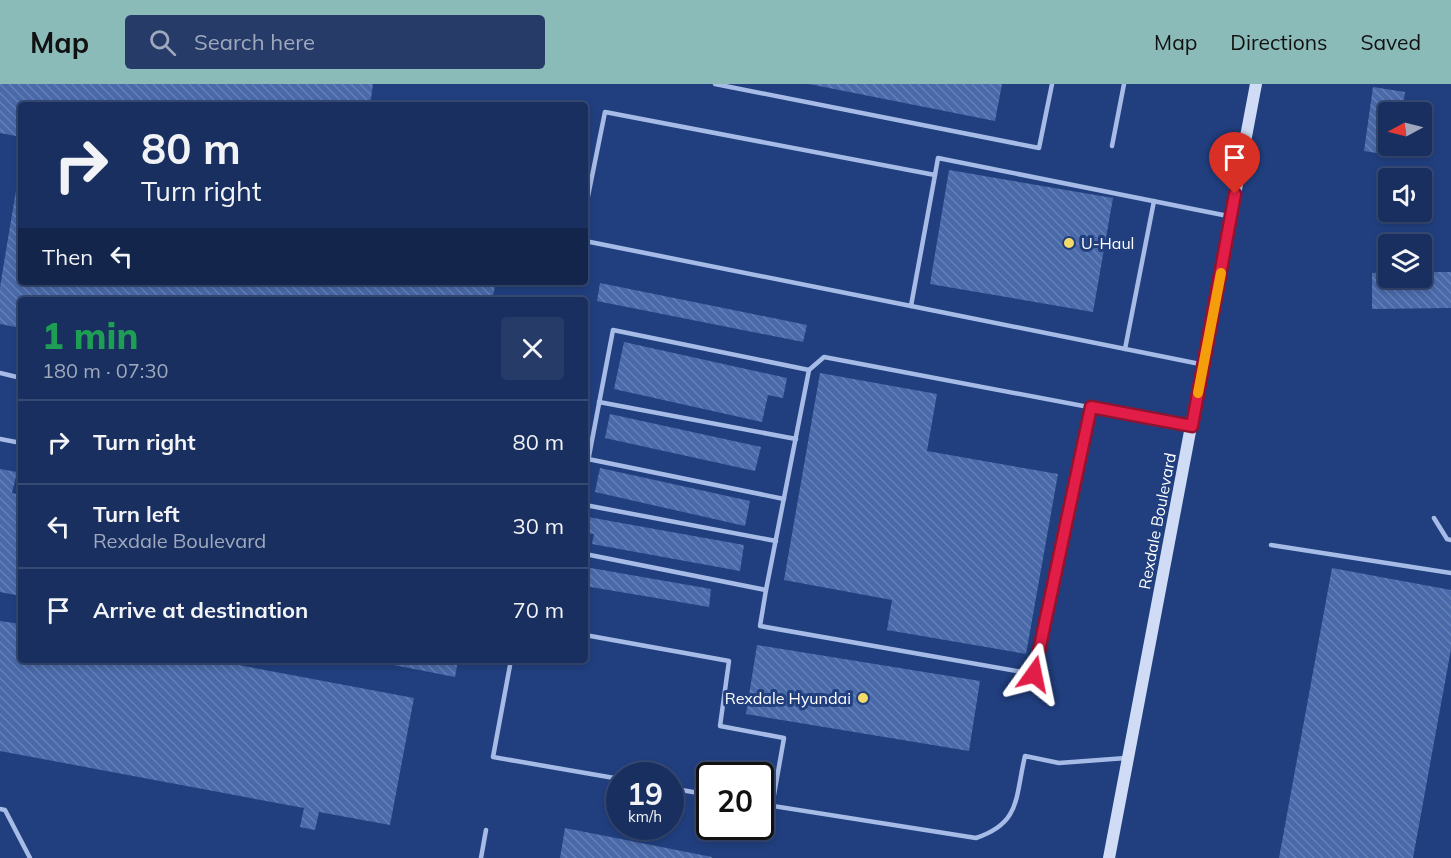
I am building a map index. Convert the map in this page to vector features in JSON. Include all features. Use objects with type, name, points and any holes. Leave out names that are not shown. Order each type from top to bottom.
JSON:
[{"type":"main road","name":"Rexdale Boulevard","points":[[1109,858],[1256,84]]},
{"type":"lane","points":[[715,84],[1039,148],[1052,84]]},
{"type":"lane","points":[[1112,146],[1124,84]]},
{"type":"lane","points":[[588,196],[605,112],[935,175]]},
{"type":"lane","points":[[911,306],[938,158],[1231,216]]},
{"type":"lane","points":[[1125,349],[1154,201]]},
{"type":"lane","points":[[588,242],[1203,365]]},
{"type":"lane","points":[[784,499],[588,459],[599,402],[613,330],[809,370]]},
{"type":"lane","points":[[1091,407],[1034,674],[759,626],[809,370],[824,357],[1091,407],[1192,426]]},
{"type":"lane","points":[[0,373],[18,377]]},
{"type":"lane","points":[[599,402],[796,439]]},
{"type":"lane","points":[[0,439],[18,442]]},
{"type":"lane","points":[[588,506],[776,541]]},
{"type":"lane","points":[[1434,518],[1447,539],[1451,540]]},
{"type":"lane","points":[[1271,544],[1451,573]]},
{"type":"lane","points":[[588,555],[766,590]]},
{"type":"lane","points":[[588,636],[729,661],[720,726],[784,738],[774,795]]},
{"type":"lane","points":[[510,663],[493,757],[606,777]]},
{"type":"lane","points":[[774,806],[976,838],[994,832],[1010,819],[1026,756],[1059,763],[1128,758]]},
{"type":"lane","points":[[0,809],[5,810],[30,858]]},
{"type":"lane","points":[[481,858],[486,830]]},
{"type":"building","points":[[0,84],[373,84],[370,102],[18,102],[18,136],[0,133]]},
{"type":"building","points":[[809,84],[1002,84],[995,121]]},
{"type":"building","points":[[1373,87],[1405,92],[1404,102],[1378,102],[1378,153],[1364,151]]},
{"type":"building","points":[[949,170],[1113,198],[1093,312],[930,284]]},
{"type":"building","points":[[17,184],[18,285],[495,285],[493,297],[18,297],[18,327],[0,324],[0,287]]},
{"type":"building","points":[[1432,272],[1451,272],[1451,308],[1372,309],[1372,273],[1378,273],[1378,288],[1432,288]]},
{"type":"building","points":[[600,283],[807,325],[803,342],[597,301]]},
{"type":"building","points":[[624,342],[787,378],[783,398],[768,395],[762,422],[614,389]]},
{"type":"building","points":[[820,373],[937,394],[927,451],[1058,474],[1026,654],[887,630],[892,600],[784,580]]},
{"type":"building","points":[[610,414],[761,447],[755,471],[605,438]]},
{"type":"building","points":[[600,468],[750,501],[745,526],[595,492]]},
{"type":"building","points":[[0,469],[17,472],[12,493],[18,494],[18,595],[0,592]]},
{"type":"building","points":[[588,517],[744,545],[740,571],[592,544],[594,534],[588,533]]},
{"type":"building","points":[[588,568],[711,589],[709,607],[588,587]]},
{"type":"building","points":[[1332,568],[1451,590],[1451,649],[1413,858],[1279,858]]},
{"type":"building","points":[[0,621],[18,624],[18,663],[228,663],[414,698],[390,825],[319,812],[315,830],[300,827],[304,808],[0,751]]},
{"type":"building","name":"Rexdale Hyundai","points":[[757,645],[980,681],[969,751],[746,714]]},
{"type":"building","points":[[383,663],[457,663],[455,677]]},
{"type":"building","points":[[565,828],[606,836],[606,840],[626,840],[712,857],[712,858],[560,858]]},
{"type":"slow traffic","points":[[1198,393],[1221,273]]},
{"type":"place","name":"U-Haul","points":[[1069,243]]},
{"type":"place","name":"Rexdale Hyundai","points":[[863,698]]},
{"type":"route","points":[[1034,674],[1091,407],[1192,426],[1235,194]]}]
